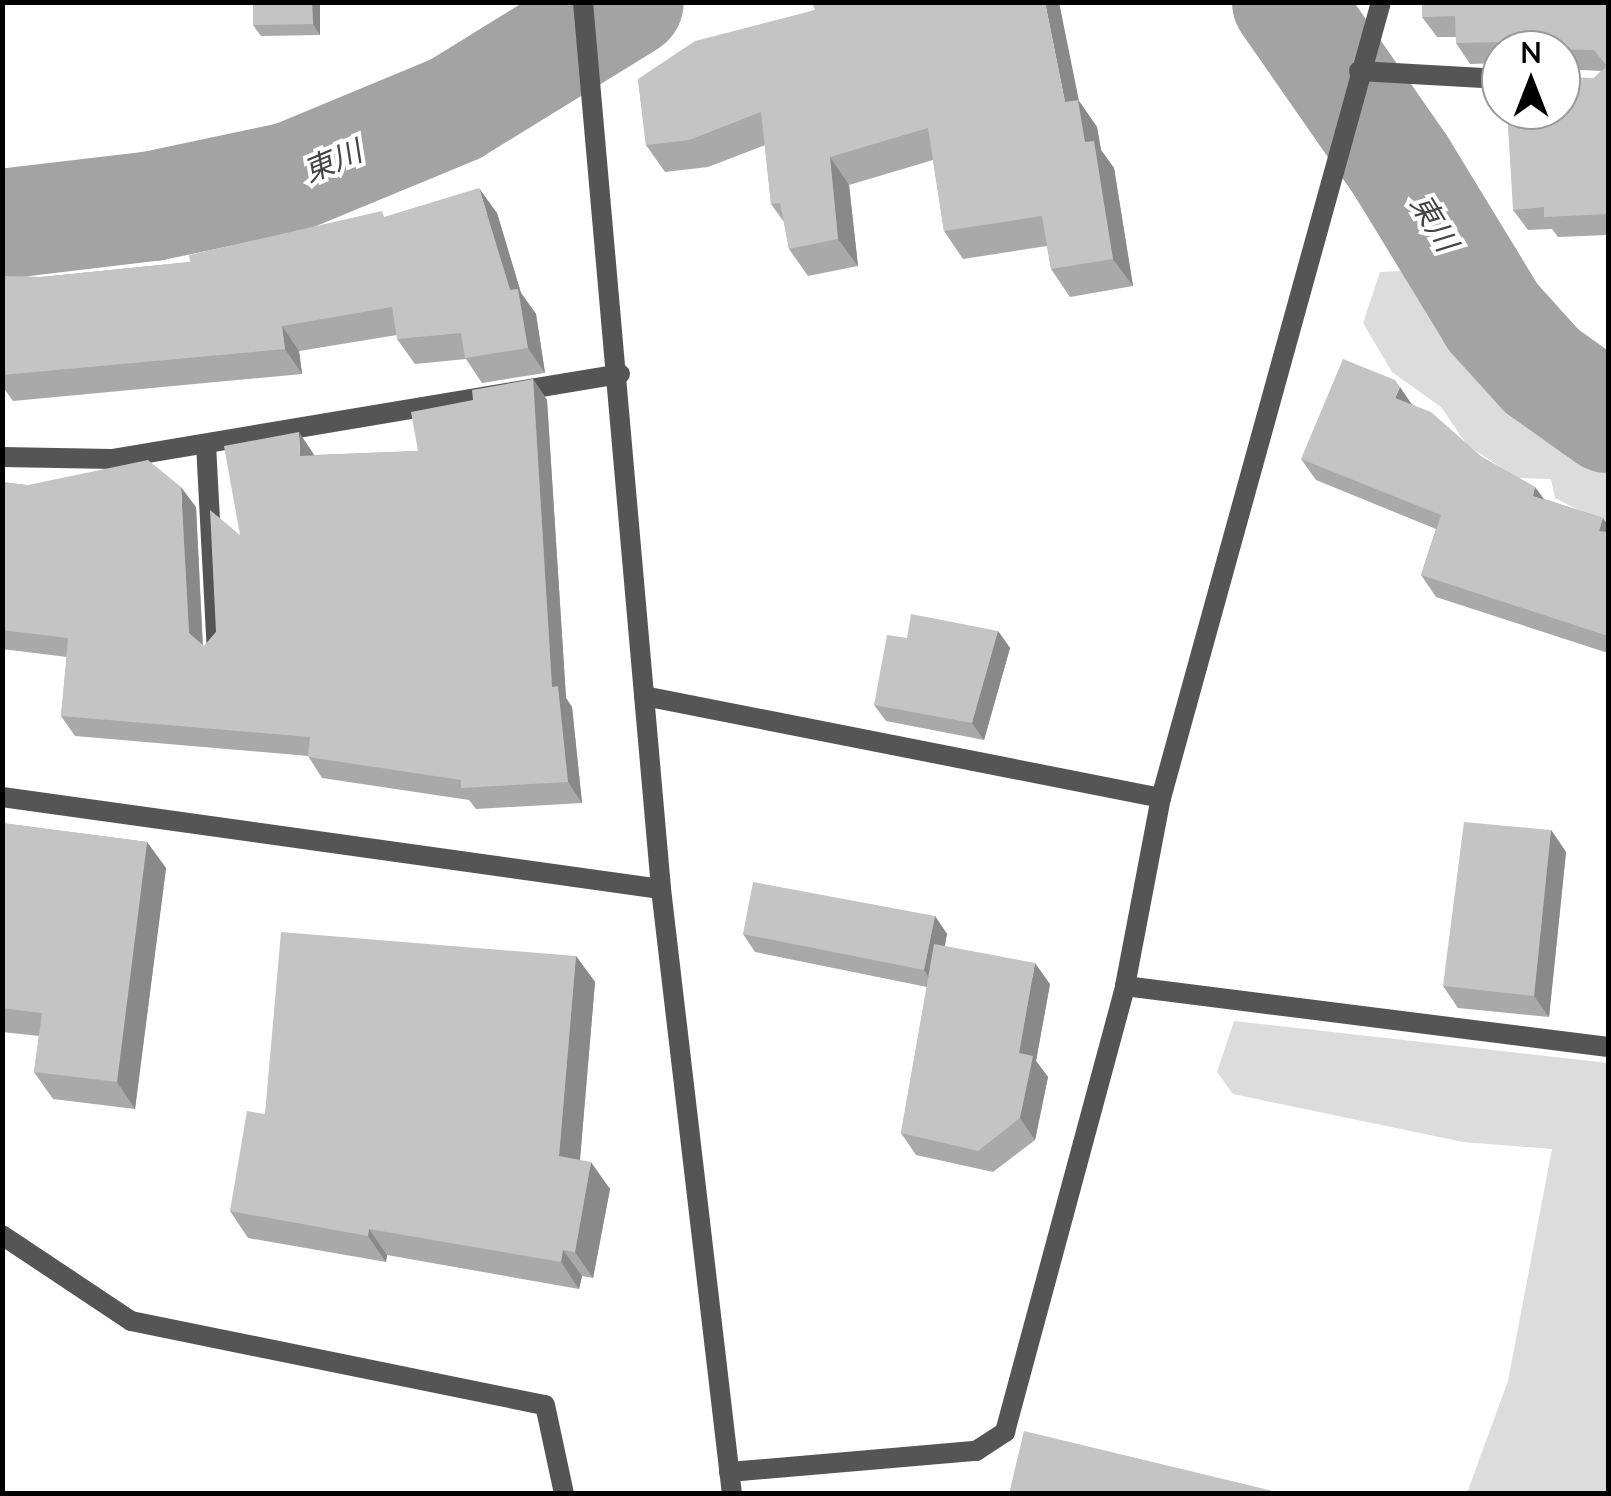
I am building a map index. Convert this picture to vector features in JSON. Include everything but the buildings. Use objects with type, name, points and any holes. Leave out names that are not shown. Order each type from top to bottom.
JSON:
[{"type":"street","points":[[583,2],[620,374],[661,888],[730,1483],[976,1451],[1005,1432],[1125,986],[1161,798],[1359,71],[1382,2]]},
{"type":"street","points":[[1359,71],[1481,78]]},
{"type":"street","points":[[2,458],[112,459],[620,374]]},
{"type":"street","points":[[206,444],[218,653]]},
{"type":"street","points":[[644,696],[1161,798]]},
{"type":"street","points":[[2,797],[661,888]]},
{"type":"street","points":[[1125,986],[1608,1047]]},
{"type":"street","points":[[2,1235],[131,1321],[545,1405],[564,1494]]},
{"type":"shaded area","points":[[1441,269],[1510,304],[1573,363],[1608,384],[1608,525],[1555,498],[1551,479],[1517,478],[1467,445],[1441,407],[1392,372],[1363,323],[1380,272]]},
{"type":"shaded area","points":[[1234,1021],[1608,1063],[1608,1493],[1467,1493],[1508,1381],[1552,1149],[1463,1142],[1233,1094],[1217,1072]]},
{"type":"waterway","name":"東川","points":[[2,224],[153,206],[291,177],[455,109],[629,2]]},
{"type":"waterway","name":"東川","points":[[1287,2],[1401,166],[1493,317],[1542,371],[1608,418]]}]
